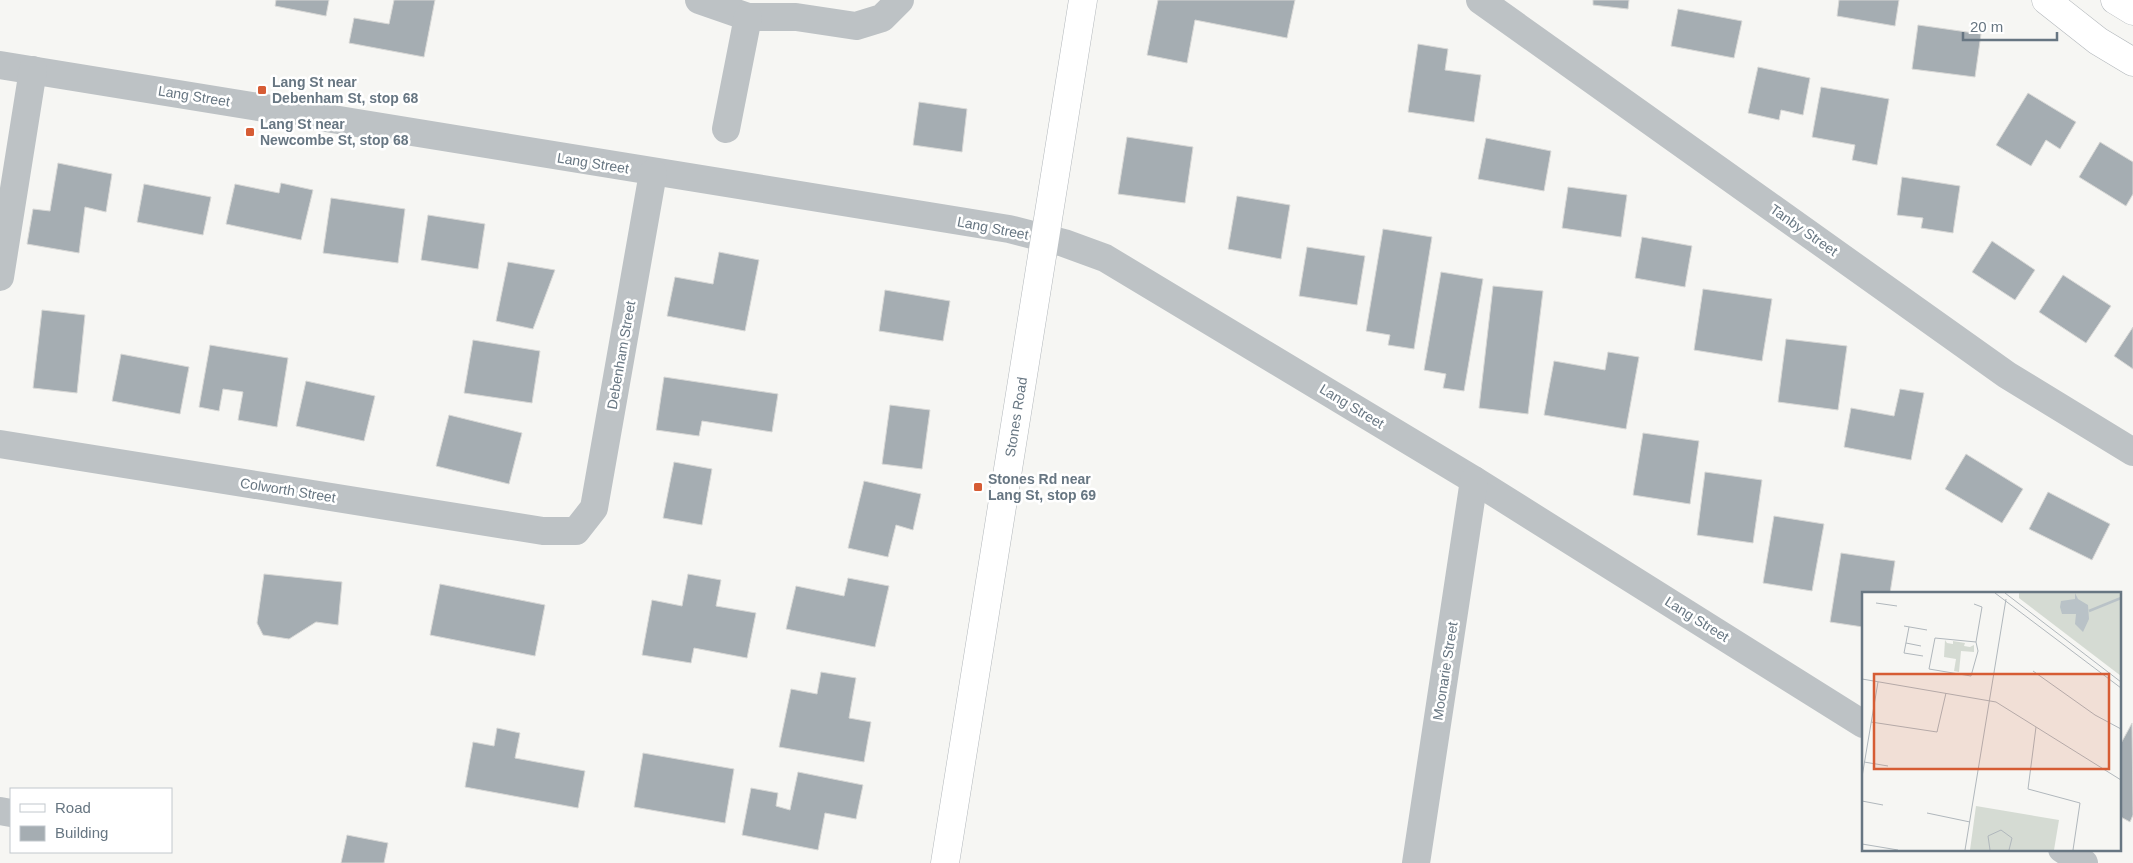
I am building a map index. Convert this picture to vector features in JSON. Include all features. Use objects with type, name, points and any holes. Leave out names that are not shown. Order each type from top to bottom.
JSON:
[{"type":"street","points":[[699,0],[748,16],[796,16],[856,26],[882,18],[900,0]]},
{"type":"street","name":"Stones Road","points":[[945,863],[1083,0]]},
{"type":"street","name":"Tanby Street","points":[[1480,0],[2007,375],[2133,452]]},
{"type":"street","points":[[2046,0],[2098,41],[2133,62]]},
{"type":"street","points":[[2115,0],[2133,11]]},
{"type":"street","points":[[726,130],[748,16]]},
{"type":"street","name":"Lang Street","points":[[0,65],[653,173],[1009,229],[1044,238],[1105,258],[1474,480],[1862,723]]},
{"type":"street","points":[[0,277],[33,70]]},
{"type":"street","name":"Debenham Street","points":[[576,531],[594,508],[653,173]]},
{"type":"street","name":"Colworth Street","points":[[0,444],[543,531],[576,531]]},
{"type":"street","name":"Moonarie Street","points":[[1416,863],[1474,480]]},
{"type":"street","points":[[2064,850],[2084,863]]},
{"type":"building","points":[[276,0],[329,0],[326,16],[275,6]]},
{"type":"building","points":[[394,0],[435,0],[424,57],[349,43],[354,18],[389,24]]},
{"type":"building","points":[[1158,0],[1295,0],[1287,38],[1195,20],[1187,63],[1147,55]]},
{"type":"building","points":[[1593,0],[1629,0],[1628,9],[1593,5]]},
{"type":"building","points":[[1839,0],[1899,0],[1895,26],[1837,16]]},
{"type":"building","points":[[1678,9],[1742,21],[1734,58],[1671,46]]},
{"type":"building","points":[[1918,25],[1981,34],[1975,77],[1912,69]]},
{"type":"building","points":[[1418,44],[1448,49],[1445,70],[1481,75],[1474,122],[1408,112]]},
{"type":"building","points":[[1758,67],[1810,78],[1803,115],[1781,110],[1779,120],[1748,113]]},
{"type":"building","points":[[1821,87],[1889,99],[1877,165],[1852,160],[1855,145],[1812,137]]},
{"type":"building","points":[[2028,93],[2076,122],[2060,149],[2046,140],[2031,166],[1996,145]]},
{"type":"building","points":[[919,102],[967,109],[962,152],[913,145]]},
{"type":"building","points":[[1127,137],[1193,147],[1185,203],[1118,194]]},
{"type":"building","points":[[1486,138],[1551,151],[1544,191],[1478,179]]},
{"type":"building","points":[[2100,142],[2133,162],[2133,194],[2126,206],[2079,177]]},
{"type":"building","points":[[58,163],[112,174],[106,212],[85,207],[79,253],[27,244],[33,209],[50,211]]},
{"type":"building","points":[[1902,177],[1960,186],[1953,233],[1921,228],[1923,218],[1897,215]]},
{"type":"building","points":[[281,183],[313,190],[301,240],[226,224],[235,184],[279,193]]},
{"type":"building","points":[[144,184],[211,197],[203,235],[137,222]]},
{"type":"building","points":[[1568,187],[1627,195],[1621,237],[1562,228]]},
{"type":"building","points":[[1237,196],[1290,205],[1281,259],[1228,249]]},
{"type":"building","points":[[331,198],[405,209],[398,263],[323,253]]},
{"type":"building","points":[[428,215],[485,224],[478,269],[421,260]]},
{"type":"building","points":[[1383,229],[1432,237],[1414,349],[1388,345],[1390,335],[1366,331]]},
{"type":"building","points":[[1642,237],[1692,246],[1685,287],[1635,278]]},
{"type":"building","points":[[1992,241],[2035,270],[2015,300],[1972,272]]},
{"type":"building","points":[[1307,247],[1365,256],[1357,305],[1299,296]]},
{"type":"building","points":[[719,252],[759,260],[745,331],[667,316],[675,277],[713,284]]},
{"type":"building","points":[[508,262],[555,270],[533,329],[496,321]]},
{"type":"building","points":[[1441,272],[1483,279],[1464,391],[1443,388],[1446,374],[1424,370]]},
{"type":"building","points":[[2063,275],[2111,306],[2086,343],[2039,312]]},
{"type":"building","points":[[1493,286],[1543,291],[1528,414],[1479,408]]},
{"type":"building","points":[[1703,289],[1772,299],[1762,361],[1694,350]]},
{"type":"building","points":[[885,290],[950,301],[943,341],[879,331]]},
{"type":"building","points":[[42,310],[85,315],[77,393],[33,388]]},
{"type":"building","points":[[2133,327],[2133,369],[2114,356]]},
{"type":"building","points":[[1786,339],[1847,346],[1838,410],[1778,402]]},
{"type":"building","points":[[473,340],[540,351],[532,403],[464,393]]},
{"type":"building","points":[[210,345],[288,358],[277,427],[238,420],[243,392],[223,389],[219,411],[199,407]]},
{"type":"building","points":[[1608,352],[1639,357],[1626,429],[1544,415],[1554,361],[1605,370]]},
{"type":"building","points":[[121,354],[189,367],[180,414],[112,401]]},
{"type":"building","points":[[664,377],[778,394],[772,432],[702,421],[699,436],[656,430]]},
{"type":"building","points":[[306,381],[375,396],[364,441],[296,426]]},
{"type":"building","points":[[1900,389],[1924,393],[1911,460],[1844,447],[1851,408],[1894,416]]},
{"type":"building","points":[[890,405],[930,410],[922,469],[882,464]]},
{"type":"building","points":[[449,415],[522,433],[509,484],[436,466]]},
{"type":"building","points":[[1643,433],[1699,441],[1690,504],[1633,495]]},
{"type":"building","points":[[1966,454],[2023,489],[2002,523],[1945,489]]},
{"type":"building","points":[[674,462],[712,469],[702,525],[663,518]]},
{"type":"building","points":[[1705,472],[1762,480],[1753,543],[1697,535]]},
{"type":"building","points":[[864,481],[921,494],[913,530],[896,525],[888,557],[848,548]]},
{"type":"building","points":[[2048,492],[2110,524],[2092,560],[2029,529]]},
{"type":"building","points":[[1774,516],[1824,524],[1812,591],[1763,583]]},
{"type":"building","points":[[1841,553],[1895,561],[1890,592],[1862,592],[1862,627],[1830,622]]},
{"type":"building","points":[[264,574],[342,582],[338,625],[316,622],[289,639],[263,635],[257,623]]},
{"type":"building","points":[[688,574],[721,580],[716,606],[756,613],[747,658],[694,648],[691,663],[642,655],[652,600],[682,606]]},
{"type":"building","points":[[848,578],[889,586],[875,647],[786,629],[796,586],[844,596]]},
{"type":"building","points":[[440,584],[545,605],[535,656],[430,635]]},
{"type":"building","points":[[821,672],[856,678],[849,718],[871,722],[864,762],[779,747],[791,689],[817,694]]},
{"type":"building","points":[[2132,723],[2133,815],[2130,822],[2120,817],[2120,745]]},
{"type":"building","points":[[497,728],[520,733],[515,758],[585,771],[578,808],[465,787],[473,742],[494,746]]},
{"type":"building","points":[[643,753],[734,769],[725,823],[634,807]]},
{"type":"building","points":[[798,772],[863,785],[856,819],[825,813],[818,850],[742,835],[751,788],[778,793],[776,806],[790,810]]},
{"type":"building","points":[[347,835],[388,843],[384,863],[341,863]]},
{"type":"place","name":"Lang St near Debenham St, stop 68","points":[[262,90]]},
{"type":"place","name":"Lang St near Newcombe St, stop 68","points":[[250,132]]},
{"type":"place","name":"Stones Rd near Lang St, stop 69","points":[[978,487]]}]
